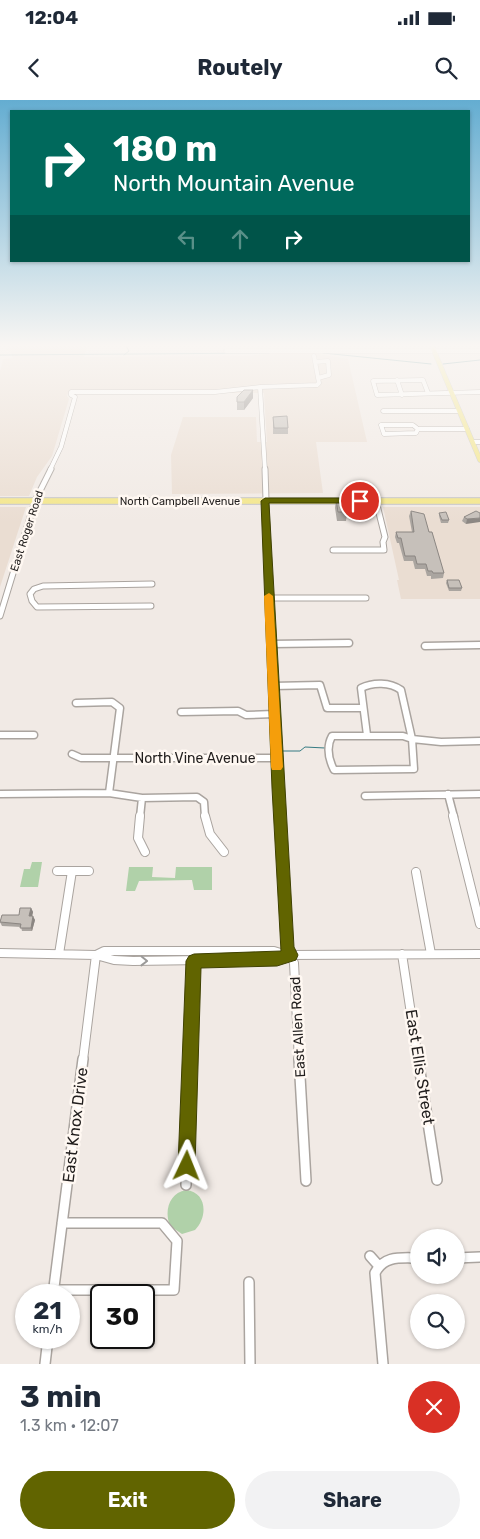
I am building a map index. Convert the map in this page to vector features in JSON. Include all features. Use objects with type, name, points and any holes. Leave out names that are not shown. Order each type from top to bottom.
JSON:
[{"type":"main road","points":[[456,405],[480,460]]},
{"type":"main road","name":"North Campbell Avenue","points":[[0,501],[480,501]]},
{"type":"street","name":"East Roger Road","points":[[0,616],[35,501],[61,447],[73,405]]},
{"type":"street","name":"East Allen Road","points":[[262,405],[276,758],[287,948],[294,963],[306,1181]]},
{"type":"street","points":[[383,411],[459,411]]},
{"type":"street","points":[[418,429],[416,433],[384,434],[381,425],[413,425],[418,429],[467,429]]},
{"type":"street","points":[[473,442],[480,442]]},
{"type":"street","points":[[253,501],[262,498],[262,488],[264,485]]},
{"type":"street","points":[[332,550],[384,550],[382,542],[385,537],[376,501]]},
{"type":"street","points":[[151,606],[37,607],[32,601],[30,594],[34,589],[42,586],[152,584]]},
{"type":"street","points":[[269,598],[366,598]]},
{"type":"street","points":[[271,644],[349,643]]},
{"type":"street","points":[[425,646],[480,646]]},
{"type":"street","points":[[367,735],[360,691],[362,686],[390,684],[398,687],[411,739],[415,767],[412,770],[338,771],[333,769],[328,742],[330,738],[367,735],[403,736],[411,739],[424,743],[480,741]]},
{"type":"street","points":[[273,686],[320,685],[324,704],[327,708],[362,708]]},
{"type":"street","points":[[76,703],[112,702],[120,708],[109,793]]},
{"type":"street","points":[[181,712],[238,711],[246,715],[274,714]]},
{"type":"street","points":[[0,735],[34,734]]},
{"type":"street","name":"North Vine Avenue","points":[[72,754],[81,758],[276,758]]},
{"type":"street","points":[[0,794],[109,793],[142,798],[201,798],[204,802],[206,826],[210,835],[224,852]]},
{"type":"street","points":[[448,794],[480,924]]},
{"type":"street","points":[[365,796],[480,794]]},
{"type":"street","points":[[142,798],[138,838],[145,852]]},
{"type":"street","points":[[57,871],[88,871]]},
{"type":"street","points":[[59,954],[72,871]]},
{"type":"street","points":[[416,872],[431,954]]},
{"type":"street","points":[[223,951],[223,960]]},
{"type":"street","points":[[0,953],[96,955],[102,958],[127,961],[194,956],[223,951],[274,951],[289,955],[480,954]]},
{"type":"street","name":"East Ellis Street","points":[[402,954],[437,1180]]},
{"type":"street","name":"East Knox Drive","points":[[55,1284],[96,955]]},
{"type":"street","points":[[194,956],[223,960],[277,959],[289,955]]},
{"type":"street","points":[[186,1185],[194,956]]},
{"type":"street","points":[[62,1223],[162,1223],[177,1241],[174,1290],[80,1292]]},
{"type":"street","points":[[370,1256],[379,1264]]},
{"type":"street","points":[[383,1364],[374,1281],[375,1273],[379,1264],[393,1258],[410,1258]]},
{"type":"street","points":[[465,1258],[480,1258]]},
{"type":"street","points":[[249,1282],[250,1364]]},
{"type":"street","points":[[45,1364],[47,1349]]},
{"type":"shaded area","points":[[0,405],[67,405],[52,456],[37,477],[29,496],[0,496]]},
{"type":"shaded area","points":[[265,405],[359,405],[367,442],[316,442],[323,493],[172,494],[171,455],[183,417],[256,417],[257,442],[267,442]]},
{"type":"shaded area","points":[[0,507],[26,507],[0,587]]},
{"type":"shaded area","points":[[383,507],[480,507],[480,599],[401,599],[397,580],[399,580]]},
{"type":"green space","points":[[32,862],[42,862],[38,887],[20,887],[24,869],[30,869]]},
{"type":"green space","points":[[129,867],[153,867],[152,877],[175,878],[176,867],[212,867],[212,890],[194,890],[192,880],[139,881],[135,891],[126,891]]},
{"type":"green space","points":[[186,1190],[198,1195],[202,1200],[203,1212],[202,1219],[195,1230],[182,1234],[170,1226],[168,1209],[175,1195]]},
{"type":"building","points":[[287,416],[288,428],[274,428],[273,417]]},
{"type":"building","points":[[336,499],[349,499],[348,512],[338,512]]},
{"type":"building","points":[[411,511],[424,514],[429,532],[432,532],[444,573],[428,571],[426,564],[417,564],[415,556],[405,556],[401,538],[398,538],[396,532],[414,532]]},
{"type":"building","points":[[476,511],[480,513],[480,518],[467,519],[464,517]]},
{"type":"building","points":[[446,512],[449,520],[442,520],[439,513]]},
{"type":"building","points":[[447,580],[459,580],[462,588],[449,588]]},
{"type":"building","points":[[20,908],[31,908],[29,916],[33,916],[31,928],[20,928],[21,924],[0,922],[2,915],[19,915]]},
{"type":"waterway","points":[[279,751],[300,751],[305,747],[325,748]]},
{"type":"slow traffic","points":[[269,596],[277,767]]},
{"type":"route","points":[[187,1166],[194,961],[277,959],[291,955],[287,948],[265,501],[360,501]]}]
